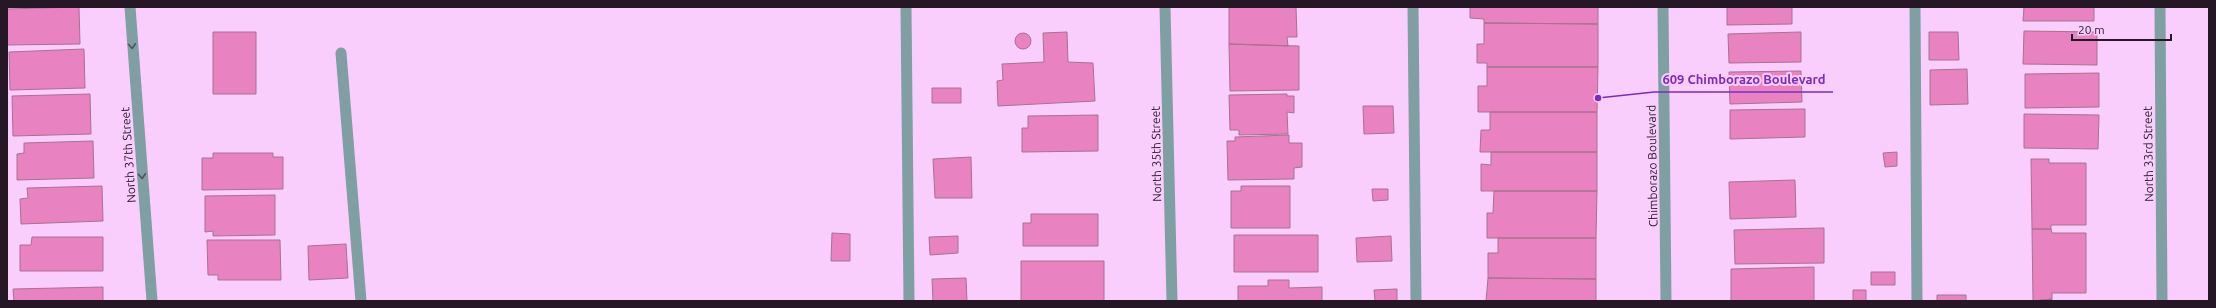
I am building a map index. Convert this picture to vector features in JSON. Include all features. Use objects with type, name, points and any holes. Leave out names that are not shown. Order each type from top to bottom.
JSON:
[{"type":"street","name":"North 37th Street","points":[[130,7],[152,301]]},
{"type":"street","points":[[906,7],[909,301]]},
{"type":"street","name":"North 35th Street","points":[[1165,7],[1172,301]]},
{"type":"street","points":[[1413,7],[1416,301]]},
{"type":"street","name":"Chimborazo Boulevard","points":[[1664,7],[1666,301]]},
{"type":"street","points":[[1915,7],[1917,301]]},
{"type":"street","name":"North 33rd Street","points":[[2160,7],[2162,301]]},
{"type":"street","points":[[341,52],[360,301]]},
{"type":"building","points":[[79,7],[80,44],[7,45],[7,9]]},
{"type":"building","points":[[1229,7],[1296,7],[1297,37],[1287,37],[1288,46],[1229,44]]},
{"type":"building","points":[[1470,7],[1598,7],[1598,24],[1484,23],[1484,19],[1470,18]]},
{"type":"building","points":[[1727,7],[1792,7],[1792,24],[1727,25]]},
{"type":"building","points":[[2024,7],[2094,7],[2094,21],[2023,21]]},
{"type":"building","points":[[1484,23],[1598,24],[1598,67],[1487,67],[1487,63],[1477,63],[1477,44],[1484,44]]},
{"type":"building","points":[[2024,31],[2097,32],[2097,65],[2023,64]]},
{"type":"building","points":[[213,32],[256,32],[256,94],[213,94]]},
{"type":"building","points":[[1067,32],[1068,62],[1093,63],[1095,101],[998,106],[997,81],[1003,80],[1002,64],[1044,62],[1043,33]]},
{"type":"building","points":[[1801,32],[1801,62],[1729,63],[1728,34]]},
{"type":"building","points":[[1929,32],[1958,32],[1959,60],[1929,60]]},
{"type":"building","points":[[1023,33],[1029,35],[1031,41],[1029,47],[1023,49],[1017,47],[1015,41],[1017,35]]},
{"type":"building","points":[[1229,44],[1299,46],[1299,90],[1230,91]]},
{"type":"building","points":[[84,49],[85,88],[10,90],[9,52]]},
{"type":"building","points":[[1487,67],[1598,67],[1597,112],[1478,112],[1478,86],[1487,86]]},
{"type":"building","points":[[1967,69],[1968,104],[1930,105],[1930,70]]},
{"type":"building","points":[[1801,71],[1802,102],[1730,104],[1729,72]]},
{"type":"building","points":[[2099,73],[2099,107],[2025,108],[2025,74]]},
{"type":"building","points":[[932,88],[961,88],[961,103],[932,103]]},
{"type":"building","points":[[90,94],[91,134],[13,136],[12,96]]},
{"type":"building","points":[[1287,94],[1287,96],[1294,96],[1294,113],[1287,112],[1288,134],[1239,135],[1239,130],[1230,130],[1229,95]]},
{"type":"building","points":[[1363,106],[1393,106],[1394,133],[1364,134]]},
{"type":"building","points":[[1805,109],[1805,137],[1730,139],[1730,110]]},
{"type":"building","points":[[1490,112],[1597,112],[1597,152],[1480,152],[1481,130],[1490,130]]},
{"type":"building","points":[[2024,114],[2099,115],[2098,149],[2024,148]]},
{"type":"building","points":[[1098,115],[1098,151],[1022,152],[1022,128],[1028,128],[1028,116]]},
{"type":"building","points":[[1289,135],[1289,143],[1302,143],[1302,167],[1294,168],[1294,179],[1228,180],[1227,141],[1235,141],[1235,137]]},
{"type":"building","points":[[93,141],[94,178],[17,180],[17,154],[24,153],[24,143]]},
{"type":"building","points":[[1491,152],[1597,152],[1597,191],[1481,191],[1481,164],[1491,165]]},
{"type":"building","points":[[1897,152],[1897,166],[1885,167],[1883,153]]},
{"type":"building","points":[[213,153],[273,153],[273,157],[283,157],[283,189],[202,190],[202,158],[213,158]]},
{"type":"building","points":[[971,157],[972,198],[935,198],[933,159]]},
{"type":"building","points":[[2031,159],[2049,159],[2049,163],[2086,163],[2086,225],[2051,225],[2051,229],[2032,229]]},
{"type":"building","points":[[1795,180],[1796,217],[1730,219],[1729,182]]},
{"type":"building","points":[[102,186],[103,221],[21,224],[20,199],[28,198],[27,188]]},
{"type":"building","points":[[1241,186],[1290,186],[1290,228],[1231,228],[1231,191],[1241,191]]},
{"type":"building","points":[[1372,189],[1388,189],[1388,200],[1373,201]]},
{"type":"building","points":[[1494,191],[1597,191],[1596,238],[1487,238],[1487,213],[1493,213]]},
{"type":"building","points":[[275,195],[275,235],[213,236],[213,231],[205,232],[205,196]]},
{"type":"building","points":[[1031,214],[1098,214],[1098,246],[1023,246],[1023,223],[1031,223]]},
{"type":"building","points":[[1824,228],[1824,263],[1735,264],[1734,230]]},
{"type":"building","points":[[2032,229],[2051,229],[2052,233],[2086,233],[2086,293],[2052,293],[2052,299],[2033,301]]},
{"type":"building","points":[[832,233],[850,234],[850,261],[831,261]]},
{"type":"building","points":[[1234,235],[1318,235],[1318,272],[1234,272]]},
{"type":"building","points":[[958,236],[958,253],[930,255],[929,237]]},
{"type":"building","points":[[1391,236],[1392,261],[1357,262],[1356,238]]},
{"type":"building","points":[[32,237],[103,237],[103,271],[20,271],[20,245],[31,245]]},
{"type":"building","points":[[1498,238],[1596,238],[1596,279],[1488,278],[1488,253],[1498,253]]},
{"type":"building","points":[[207,240],[280,240],[281,280],[218,280],[218,275],[208,275]]},
{"type":"building","points":[[346,244],[348,278],[309,280],[308,246]]},
{"type":"building","points":[[1021,261],[1104,261],[1104,301],[1021,301]]},
{"type":"building","points":[[1814,267],[1814,301],[1731,301],[1731,269]]},
{"type":"building","points":[[1871,272],[1895,272],[1895,285],[1871,285]]},
{"type":"building","points":[[966,278],[967,301],[933,301],[932,279]]},
{"type":"building","points":[[1488,278],[1596,279],[1596,301],[1486,301]]},
{"type":"building","points":[[1268,280],[1289,280],[1289,288],[1322,287],[1322,301],[1238,301],[1238,286],[1268,286]]},
{"type":"building","points":[[103,287],[103,301],[14,301],[13,289]]},
{"type":"building","points":[[1397,289],[1397,301],[1375,301],[1374,290]]},
{"type":"building","points":[[1853,290],[1866,290],[1866,301],[1853,301]]},
{"type":"building","points":[[1937,295],[1966,295],[1966,301],[1937,301]]},
{"type":"building","points":[[2052,299],[2052,301],[2033,301]]},
{"type":"place","name":"609 Chimborazo Boulevard","points":[[1598,98]]}]
